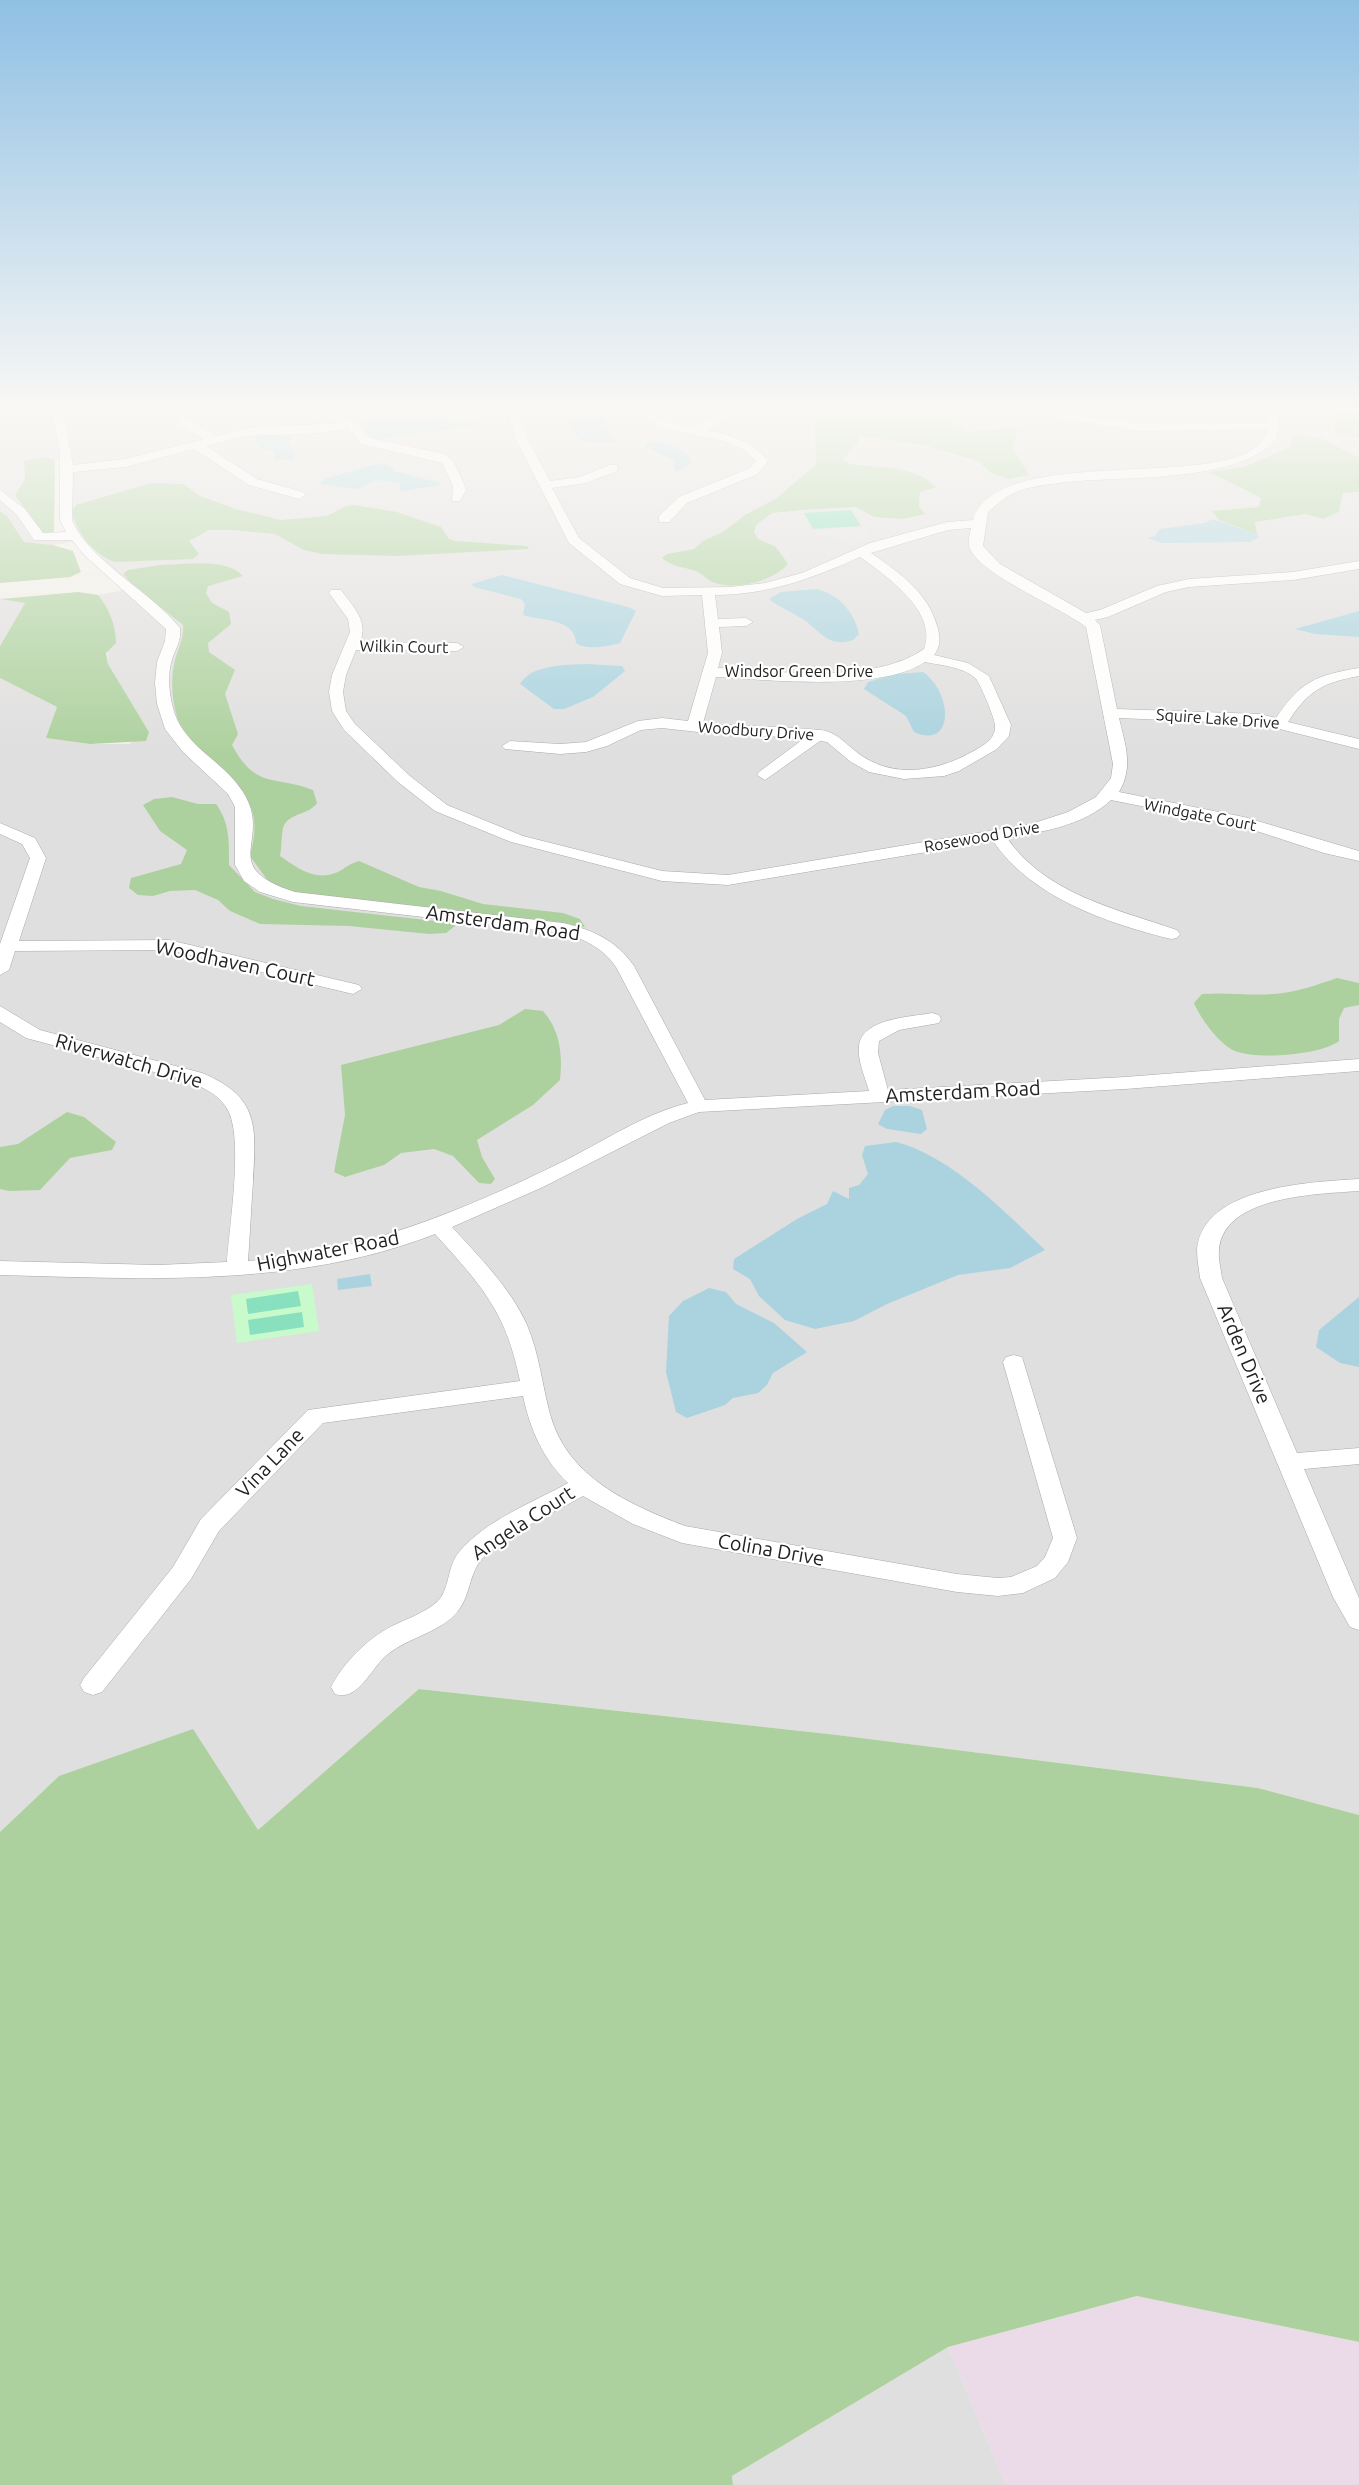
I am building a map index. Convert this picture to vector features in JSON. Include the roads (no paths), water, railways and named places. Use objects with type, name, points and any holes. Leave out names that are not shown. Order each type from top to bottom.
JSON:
[{"type":"street","points":[[30,524],[39,537],[74,536],[68,524]]},
{"type":"street","points":[[564,524],[569,534],[626,581],[662,592],[749,589],[787,582],[807,576],[861,552],[947,526],[978,529]]},
{"type":"street","points":[[980,524],[977,550],[990,563],[1085,618],[1095,630],[1121,772],[1118,784],[1109,794]]},
{"type":"street","name":"Amsterdam Road","points":[[74,536],[173,628],[173,638],[162,676],[168,717],[177,734],[236,792],[246,817],[241,859],[251,878],[261,886],[294,897],[563,928],[596,938],[616,952],[625,966],[699,1106],[1125,1083],[1359,1065]]},
{"type":"street","points":[[861,552],[924,604],[930,618],[933,642],[931,651],[923,657]]},
{"type":"street","points":[[1085,618],[1103,614],[1162,589],[1188,583],[1293,576],[1359,565]]},
{"type":"street","points":[[694,727],[715,653],[708,592]]},
{"type":"street","name":"Rosewood Drive","points":[[336,593],[356,625],[352,646],[339,675],[336,692],[339,711],[349,727],[404,779],[435,804],[474,823],[517,838],[662,876],[728,880],[997,835],[1061,820],[1109,794]]},
{"type":"street","points":[[713,623],[746,622]]},
{"type":"street","name":"Wilkin Court","points":[[352,646],[457,647]]},
{"type":"street","name":"Windsor Green Drive","points":[[711,672],[856,675],[897,669],[923,657]]},
{"type":"street","name":"Woodbury Drive","points":[[510,746],[578,749],[602,743],[631,729],[648,724],[734,731],[801,731],[832,739],[869,767],[895,773],[944,772],[992,746],[1001,736],[1003,725],[987,683],[982,676],[963,666],[923,657]]},
{"type":"street","points":[[1280,723],[1302,690],[1327,679],[1359,672]]},
{"type":"street","name":"Squire Lake Drive","points":[[1111,713],[1233,717],[1280,723],[1359,744]]},
{"type":"street","points":[[765,775],[819,734]]},
{"type":"street","name":"Windgate Court","points":[[1109,794],[1145,805],[1245,822],[1332,851],[1359,856]]},
{"type":"street","points":[[0,828],[29,841],[38,858],[0,970]]},
{"type":"street","points":[[997,835],[1019,866],[1056,890],[1171,934]]},
{"type":"street","name":"Woodhaven Court","points":[[10,946],[169,945],[352,989]]},
{"type":"street","name":"Riverwatch Drive","points":[[0,1012],[10,1022],[33,1034],[195,1077],[206,1081],[234,1101],[244,1120],[246,1136],[237,1268]]},
{"type":"street","points":[[880,1097],[868,1046],[872,1036],[894,1025],[932,1019]]},
{"type":"street","name":"Highwater Road","points":[[0,1268],[162,1272],[237,1268],[317,1258],[359,1249],[439,1225],[604,1149],[670,1114],[699,1106]]},
{"type":"street","name":"Arden Drive","points":[[1359,1185],[1286,1191],[1248,1203],[1232,1212],[1219,1224],[1207,1252],[1211,1278],[1346,1597],[1359,1620]]},
{"type":"street","name":"Colina Drive","points":[[439,1225],[485,1277],[509,1311],[526,1352],[533,1387],[548,1438],[576,1476],[614,1506],[682,1534],[957,1582],[1014,1586],[1046,1572],[1056,1562],[1065,1539],[1014,1362]]},
{"type":"street","name":"Vina Lane","points":[[93,1685],[182,1573],[210,1525],[316,1416],[533,1387]]},
{"type":"street","points":[[1290,1462],[1359,1456]]},
{"type":"street","name":"Angela Court","points":[[344,1688],[369,1656],[385,1642],[446,1609],[457,1590],[463,1564],[471,1555],[492,1539],[585,1484]]},
{"type":"water","points":[[1198,524],[1228,524],[1257,534],[1259,537],[1250,542],[1162,543],[1147,538],[1155,536],[1160,529]]},
{"type":"water","points":[[502,575],[636,611],[620,643],[586,647],[576,643],[570,629],[564,625],[523,615],[525,604],[521,599],[474,587],[472,584]]},
{"type":"water","points":[[816,589],[838,599],[849,611],[859,634],[853,640],[838,642],[826,638],[804,620],[771,601],[770,598],[781,592]]},
{"type":"water","points":[[1359,611],[1359,637],[1315,634],[1295,629]]},
{"type":"water","points":[[560,665],[622,666],[625,671],[593,697],[564,709],[554,709],[520,684],[525,677],[541,669]]},
{"type":"water","points":[[923,672],[933,681],[940,693],[945,717],[943,726],[937,733],[927,735],[914,732],[906,716],[864,689],[868,682],[896,674]]},
{"type":"water","points":[[893,1106],[910,1106],[922,1110],[927,1129],[921,1134],[887,1129],[878,1124],[885,1110]]},
{"type":"water","points":[[896,1142],[917,1149],[957,1172],[995,1203],[1045,1250],[1010,1268],[958,1275],[887,1304],[854,1321],[815,1329],[785,1320],[759,1296],[750,1279],[733,1269],[734,1259],[797,1219],[827,1204],[833,1191],[849,1199],[849,1188],[859,1185],[868,1174],[862,1155],[865,1146]]},
{"type":"water","points":[[370,1274],[372,1286],[338,1290],[337,1279]]},
{"type":"water","points":[[709,1288],[726,1292],[736,1304],[774,1323],[807,1352],[773,1373],[767,1385],[758,1393],[733,1398],[725,1405],[687,1418],[676,1412],[666,1372],[669,1316],[683,1301]]},
{"type":"water","points":[[1359,1297],[1359,1367],[1340,1363],[1316,1347],[1319,1330]]}]
